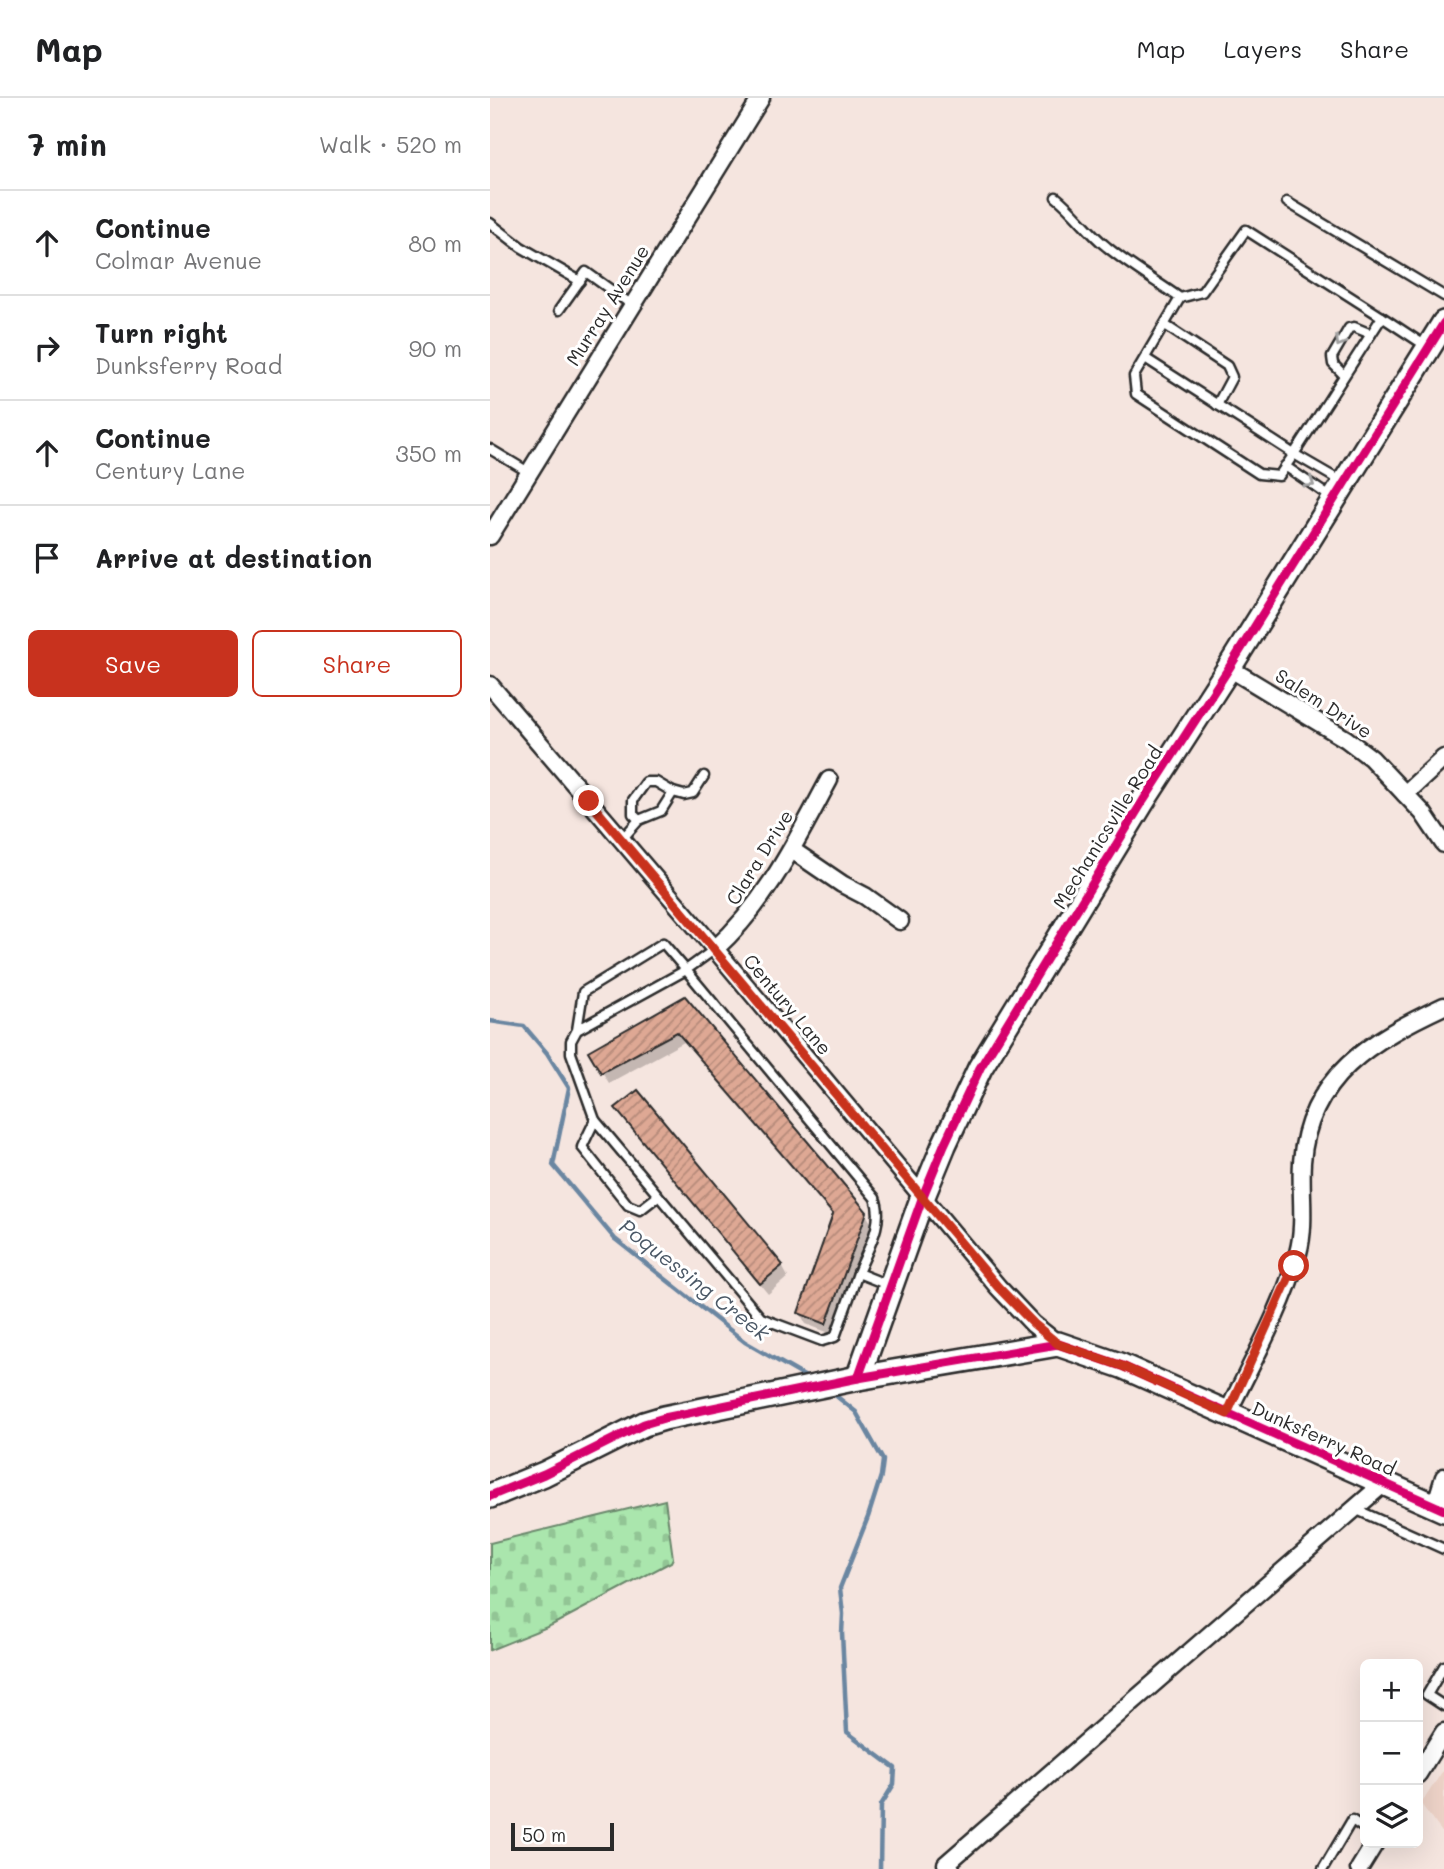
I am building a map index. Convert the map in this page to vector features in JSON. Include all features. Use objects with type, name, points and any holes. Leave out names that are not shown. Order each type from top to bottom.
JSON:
[{"type":"street","name":"Murray Avenue","points":[[490,536],[761,98]]},
{"type":"street","name":"Mechanicsville Road","points":[[849,1380],[891,1286],[944,1144],[980,1068],[1130,821],[1229,668],[1444,323]]},
{"type":"street","name":"Salem Drive","points":[[1229,668],[1346,739],[1371,758],[1423,813],[1444,844]]},
{"type":"street","name":"Century Lane","points":[[490,685],[998,1287],[1058,1344]]},
{"type":"street","points":[[1405,794],[1444,758]]},
{"type":"street","name":"Clara Drive","points":[[715,949],[739,927],[761,898],[792,850],[830,780]]},
{"type":"street","points":[[792,850],[900,921]]},
{"type":"street","points":[[1227,1414],[1280,1300],[1299,1251],[1304,1142],[1317,1102],[1334,1077],[1355,1058],[1409,1023],[1444,1006]]},
{"type":"street","name":"Dunksferry Road","points":[[490,1496],[544,1474],[645,1424],[849,1380],[1058,1344],[1122,1366],[1439,1508]]},
{"type":"street","points":[[1439,1508],[1444,1477]]},
{"type":"street","points":[[945,1867],[1383,1484]]},
{"type":"street","points":[[1423,1766],[1444,1732]]},
{"type":"street","points":[[1359,1869],[1372,1848]]},
{"type":"lane","points":[[1056,197],[1076,213],[1084,225],[1107,247],[1180,298]]},
{"type":"lane","points":[[1287,202],[1444,296]]},
{"type":"lane","points":[[490,223],[521,247],[580,281]]},
{"type":"lane","points":[[1382,317],[1279,476],[1259,474],[1136,394],[1134,376],[1180,298],[1202,292],[1246,230],[1382,317],[1429,348]]},
{"type":"lane","points":[[559,310],[586,272],[632,305]]},
{"type":"lane","points":[[1165,325],[1227,366],[1231,377],[1217,405]]},
{"type":"lane","points":[[1344,375],[1333,364],[1332,358],[1349,328],[1354,327],[1371,334]]},
{"type":"lane","points":[[1145,358],[1294,454],[1339,491]]},
{"type":"lane","points":[[490,449],[530,473]]},
{"type":"lane","points":[[1285,466],[1339,491]]},
{"type":"lane","points":[[639,820],[633,814],[633,800],[646,782],[656,782],[684,795],[693,793],[704,776]]},
{"type":"lane","points":[[622,839],[639,820],[661,811],[673,792]]},
{"type":"lane","points":[[663,943],[875,1198],[880,1210],[878,1222],[835,1337],[822,1341],[761,1318],[658,1196],[595,1120],[571,1053],[571,1041],[578,1030],[583,992],[663,943]]},
{"type":"lane","points":[[578,1030],[685,970],[715,949]]},
{"type":"lane","points":[[595,1120],[582,1147],[628,1205],[640,1210],[658,1196]]},
{"type":"lane","points":[[858,1273],[891,1286]]},
{"type":"lane","points":[[1355,1509],[1444,1549]]},
{"type":"lane","points":[[1444,1666],[1427,1695],[1444,1706]]},
{"type":"lane","points":[[1322,1869],[1352,1820],[1360,1826]]},
{"type":"shaded area","points":[[1444,1769],[1444,1835],[1423,1807],[1423,1801]]},
{"type":"green space","points":[[665,1500],[673,1558],[671,1562],[552,1625],[490,1650],[490,1543]]},
{"type":"building","points":[[685,996],[867,1212],[826,1324],[798,1313],[833,1214],[677,1032],[601,1073],[588,1051]]},
{"type":"building","points":[[638,1090],[783,1265],[760,1284],[615,1108]]},
{"type":"waterway","name":"Poquessing Creek","points":[[490,1021],[524,1026],[547,1053],[569,1088],[553,1165],[615,1239],[745,1342],[811,1380]]},
{"type":"waterway","name":"Poquessing Creek","points":[[830,1391],[856,1412],[883,1460],[881,1476],[868,1517],[840,1588],[847,1732],[895,1768],[894,1784],[881,1805],[880,1869]]},
{"type":"cycle path","points":[[858,1378],[923,1196],[980,1068],[1143,801],[1444,323]]},
{"type":"cycle path","points":[[490,1496],[544,1474],[644,1424],[664,1418],[858,1378],[1058,1344],[1122,1366],[1444,1510]]},
{"type":"route","points":[[589,801],[998,1287],[1058,1344],[1122,1366],[1227,1414],[1294,1266]]}]
